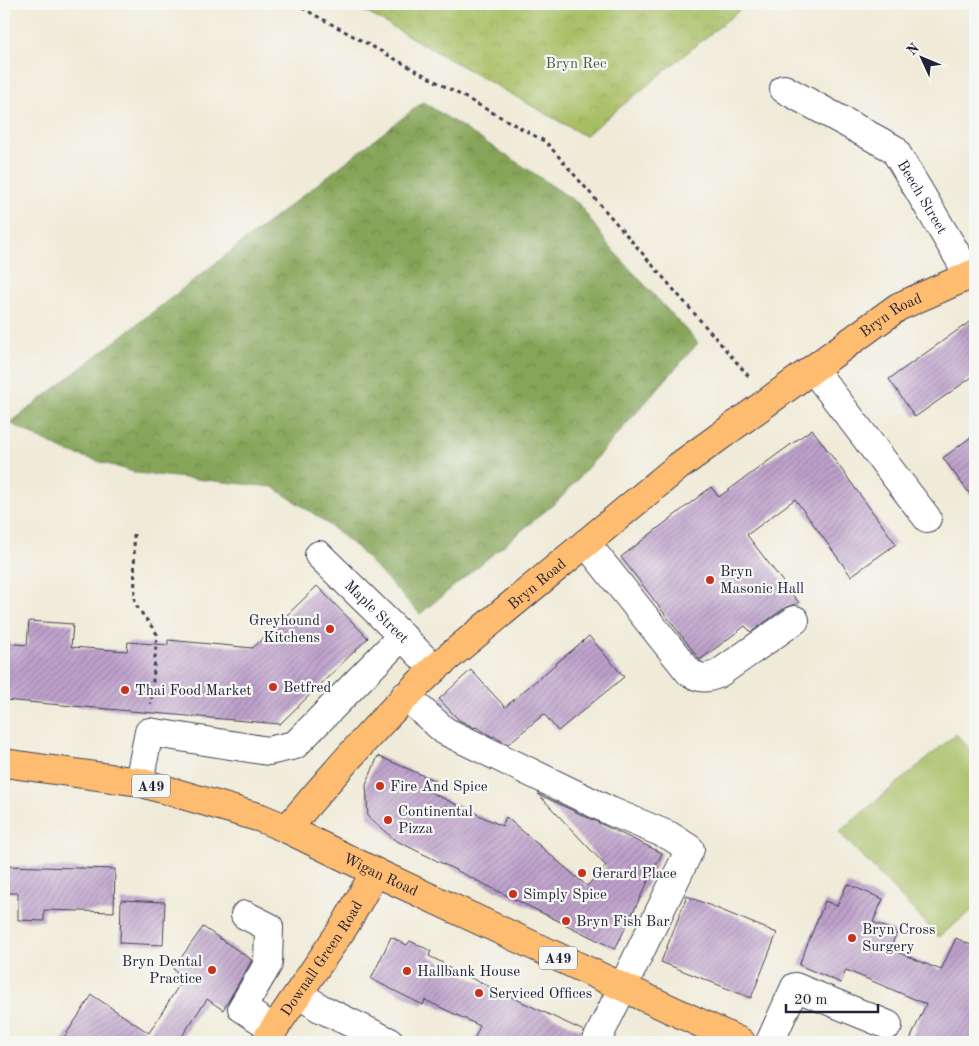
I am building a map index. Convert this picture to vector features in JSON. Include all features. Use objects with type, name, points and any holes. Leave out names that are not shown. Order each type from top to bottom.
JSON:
[{"type":"main road","name":"Bryn Road","points":[[287,829],[345,760],[405,696],[434,669],[679,466],[898,307],[972,274]]},
{"type":"main road","name":"Wigan Road","points":[[4,763],[139,782],[247,814],[287,829],[740,1042]]},
{"type":"main road","name":"Downall Green Road","points":[[270,1036],[345,925],[375,872]]},
{"type":"street","name":"Beech Street","points":[[784,89],[894,148],[972,274]]},
{"type":"street","points":[[813,369],[927,518]]},
{"type":"street","points":[[586,543],[689,672],[697,677],[707,679],[718,674],[794,620]]},
{"type":"street","name":"Maple Street","points":[[319,555],[434,669]]},
{"type":"street","points":[[139,782],[149,732],[268,750],[295,745],[402,636]]},
{"type":"street","points":[[405,696],[445,731],[610,811],[670,836],[695,851],[622,988],[596,1042]]},
{"type":"street","points":[[245,916],[269,927],[268,964],[242,1008],[270,1036]]},
{"type":"street","points":[[770,1042],[795,987],[888,1025]]},
{"type":"street","points":[[299,994],[320,1008],[390,1042]]},
{"type":"path","points":[[295,4],[546,142],[769,400]]},
{"type":"path","points":[[134,534],[135,604],[157,634],[149,732]]},
{"type":"green space","name":"Bryn Rec","points":[[352,4],[747,4],[585,136]]},
{"type":"green space","points":[[423,102],[579,204],[609,246],[698,343],[560,499],[420,614],[356,547],[320,518],[273,487],[137,473],[65,451],[10,423]]},
{"type":"green space","points":[[956,734],[975,754],[975,908],[939,937],[839,832]]},
{"type":"building","points":[[975,318],[975,375],[915,417],[889,379]]},
{"type":"building","points":[[812,429],[896,544],[851,576],[795,499],[747,535],[799,603],[786,607],[751,632],[745,626],[700,660],[621,557],[711,487],[719,497]]},
{"type":"building","points":[[975,434],[975,501],[943,458]]},
{"type":"building","points":[[317,586],[368,638],[280,724],[4,700],[4,643],[27,645],[29,621],[73,624],[71,647],[127,651],[128,642],[168,645],[168,640],[253,648]]},
{"type":"building","points":[[589,636],[624,677],[558,731],[544,714],[508,744],[459,720],[439,699],[471,670],[505,707]]},
{"type":"building","points":[[378,756],[436,781],[428,791],[502,826],[506,817],[587,886],[606,866],[538,794],[662,853],[615,949],[395,840],[368,817],[366,785]]},
{"type":"building","points":[[4,866],[115,869],[114,912],[44,910],[44,921],[18,920],[18,893],[4,893]]},
{"type":"building","points":[[847,884],[883,899],[873,922],[897,932],[890,949],[941,970],[956,938],[975,947],[975,1042],[909,1042],[926,1004],[846,970],[841,983],[799,965],[825,901],[837,906]]},
{"type":"building","points":[[687,896],[777,933],[751,998],[661,962]]},
{"type":"building","points":[[121,900],[165,902],[163,945],[120,943]]},
{"type":"building","points":[[203,927],[252,960],[223,1010],[207,999],[178,1042],[61,1042],[92,995],[149,1033],[181,982],[179,981],[183,976],[173,969]]},
{"type":"building","points":[[391,937],[407,945],[410,941],[431,951],[429,956],[443,963],[443,965],[584,1031],[581,1042],[473,1042],[480,1026],[425,1000],[423,1005],[371,979]]},
{"type":"place","name":"Bryn Masonic Hall","points":[[710,580]]},
{"type":"place","name":"Greyhound Kitchens","points":[[330,629]]},
{"type":"place","name":"Betfred","points":[[273,687]]},
{"type":"place","name":"Thai Food Market","points":[[125,690]]},
{"type":"place","name":"Fire And Spice","points":[[380,786]]},
{"type":"place","name":"Continental Pizza","points":[[388,820]]},
{"type":"place","name":"Gerard Place","points":[[582,873]]},
{"type":"place","name":"Simply Spice","points":[[513,894]]},
{"type":"place","name":"Bryn Fish Bar","points":[[566,921]]},
{"type":"place","name":"Bryn Cross Surgery","points":[[852,938]]},
{"type":"place","name":"Bryn Dental Practice","points":[[212,970]]},
{"type":"place","name":"Hallbank House","points":[[407,971]]},
{"type":"place","name":"Serviced Offices","points":[[479,993]]}]
